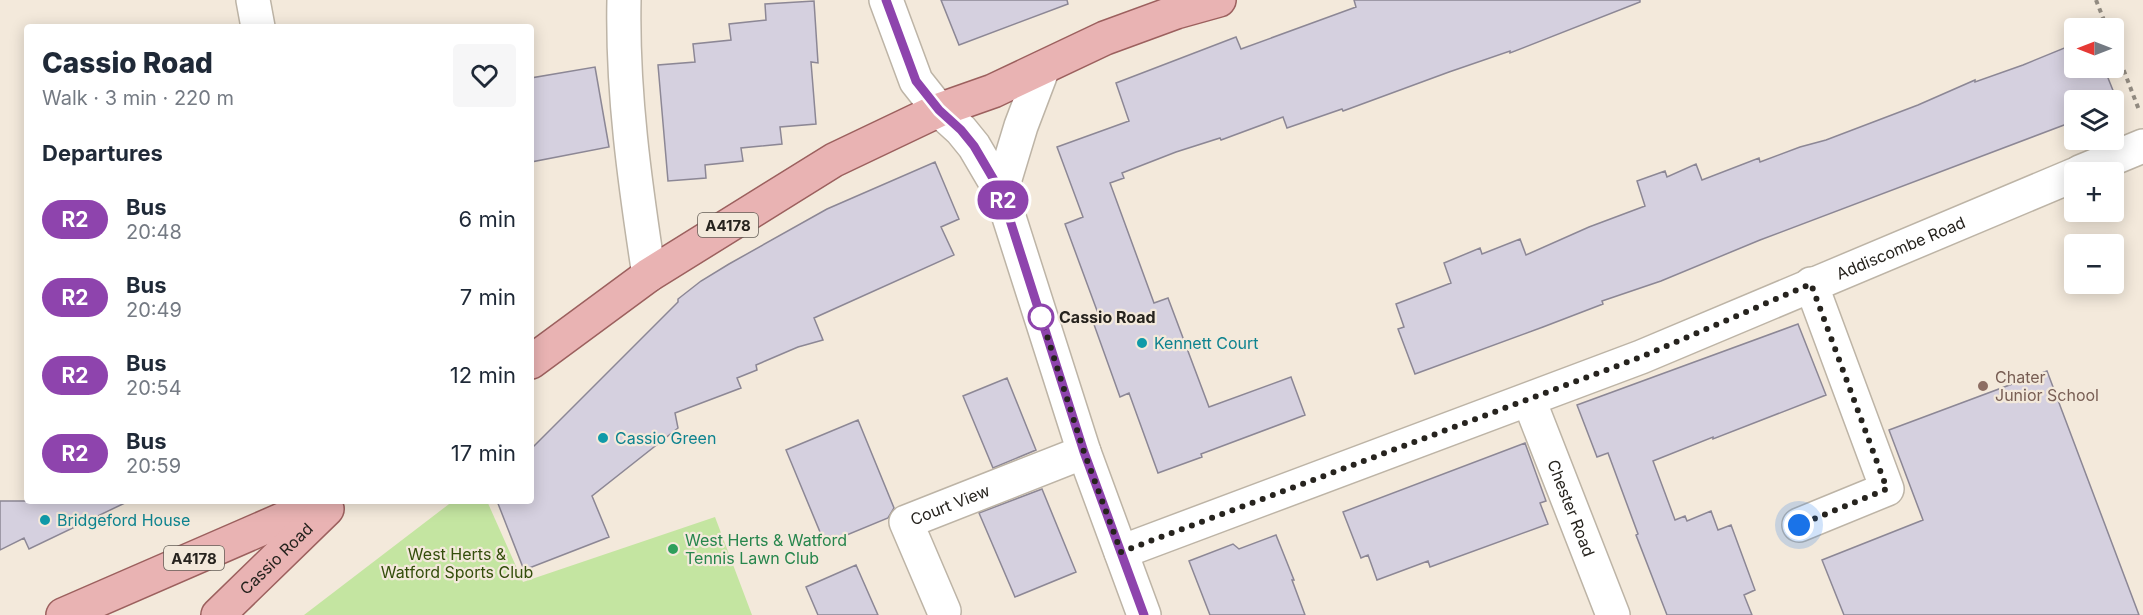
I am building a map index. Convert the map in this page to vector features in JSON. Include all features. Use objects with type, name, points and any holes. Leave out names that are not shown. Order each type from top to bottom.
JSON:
[{"type":"main road","name":"A4178","points":[[534,360],[649,275],[834,160],[939,110],[993,91],[1105,38],[1176,12],[1218,0]]},
{"type":"main road","name":"Cassio Road","points":[[63,615],[319,504]]},
{"type":"main road","name":"Cassio Road","points":[[218,615],[332,504]]},
{"type":"street","points":[[253,0],[257,24]]},
{"type":"street","points":[[624,0],[623,42],[634,178],[649,275]]},
{"type":"street","points":[[886,0],[916,81],[939,110],[961,130],[974,146],[1001,192],[1084,452],[1144,615]]},
{"type":"street","points":[[1001,192],[1021,126],[1043,68]]},
{"type":"street","points":[[2104,162],[2143,146]]},
{"type":"street","name":"Addiscombe Road","points":[[1121,552],[1641,357],[2064,179]]},
{"type":"street","points":[[1799,525],[1887,489],[1811,284]]},
{"type":"street","name":"Chester Road","points":[[1529,400],[1613,615]]},
{"type":"street","name":"Court View","points":[[944,611],[906,522],[1084,452]]},
{"type":"path","points":[[2096,0],[2103,18]]},
{"type":"path","points":[[2124,71],[2143,119]]},
{"type":"green space","name":"West Herts & Watford Sports Club","points":[[449,504],[488,504],[523,582],[715,517],[752,615],[304,615]]},
{"type":"building","points":[[941,0],[1067,0],[1068,4],[959,45]]},
{"type":"building","points":[[1354,0],[1640,0],[1640,2],[1510,53],[1510,51],[1449,72],[1343,111],[1342,109],[1287,128],[1283,117],[1221,140],[1220,138],[1176,152],[1122,173],[1124,178],[1110,183],[1154,303],[1168,298],[1209,407],[1291,377],[1305,415],[1201,454],[1202,457],[1158,473],[1129,393],[1120,397],[1092,319],[1099,316],[1065,224],[1083,217],[1057,147],[1129,121],[1116,83],[1236,37],[1241,49],[1356,7]]},
{"type":"building","points":[[814,1],[818,63],[811,62],[816,124],[780,127],[782,144],[741,148],[743,161],[705,165],[706,178],[668,181],[658,65],[695,62],[693,44],[731,40],[729,24],[766,20],[765,4]]},
{"type":"building","points":[[2064,48],[2064,78],[2108,78],[2113,90],[2064,90],[2064,125],[1760,240],[1661,281],[1602,301],[1603,304],[1415,374],[1398,329],[1404,327],[1396,304],[1451,283],[1444,263],[1480,248],[1482,254],[1520,239],[1526,255],[1589,227],[1645,206],[1637,181],[1665,171],[1667,177],[1696,164],[1702,180],[1759,158],[1760,162],[1826,140],[1918,105],[1975,80],[1975,82]]},
{"type":"building","points":[[595,67],[609,147],[534,161],[534,77]]},
{"type":"building","points":[[935,162],[959,219],[941,227],[954,255],[814,318],[823,340],[798,347],[756,365],[757,370],[737,378],[741,388],[675,413],[678,428],[592,496],[609,537],[524,570],[498,504],[534,504],[534,446],[678,302],[678,299],[701,281],[729,264],[827,209]]},
{"type":"building","points":[[1798,324],[1826,395],[1653,461],[1675,520],[1685,516],[1687,521],[1711,511],[1718,530],[1731,525],[1755,590],[1744,595],[1752,615],[1667,615],[1608,453],[1597,457],[1577,405]]},
{"type":"building","points":[[2047,371],[2139,615],[1844,615],[1822,560],[1923,520],[1889,430]]},
{"type":"building","points":[[1007,378],[1036,450],[993,468],[963,396]]},
{"type":"building","points":[[858,420],[894,508],[888,518],[825,544],[786,450]]},
{"type":"building","points":[[1525,443],[1546,501],[1540,503],[1548,524],[1430,567],[1428,561],[1377,580],[1368,555],[1361,558],[1343,512]]},
{"type":"building","points":[[1042,489],[1076,572],[1015,597],[979,513]]},
{"type":"building","name":"Bridgeford House","points":[[0,501],[24,501],[24,504],[123,504],[29,549],[24,538],[0,550]]},
{"type":"building","points":[[1276,535],[1305,615],[1210,615],[1189,561],[1233,544],[1239,549]]},
{"type":"building","points":[[856,565],[878,615],[818,615],[806,587]]},
{"type":"bus line","name":"R2","points":[[886,0],[916,81],[939,110],[961,130],[974,146],[1001,192],[1084,452],[1144,615]]},
{"type":"place","name":"Cassio Road","points":[[1041,317]]},
{"type":"place","name":"Kennett Court","points":[[1142,343]]},
{"type":"place","name":"Chater Junior School","points":[[1983,386]]},
{"type":"place","name":"Cassio Green","points":[[603,438]]},
{"type":"place","name":"Bridgeford House","points":[[45,520]]},
{"type":"place","name":"West Herts & Watford Tennis Lawn Club","points":[[673,549]]},
{"type":"route","points":[[1041,317],[1084,452],[1121,552],[1641,357],[1811,284],[1887,489],[1799,525]]}]
